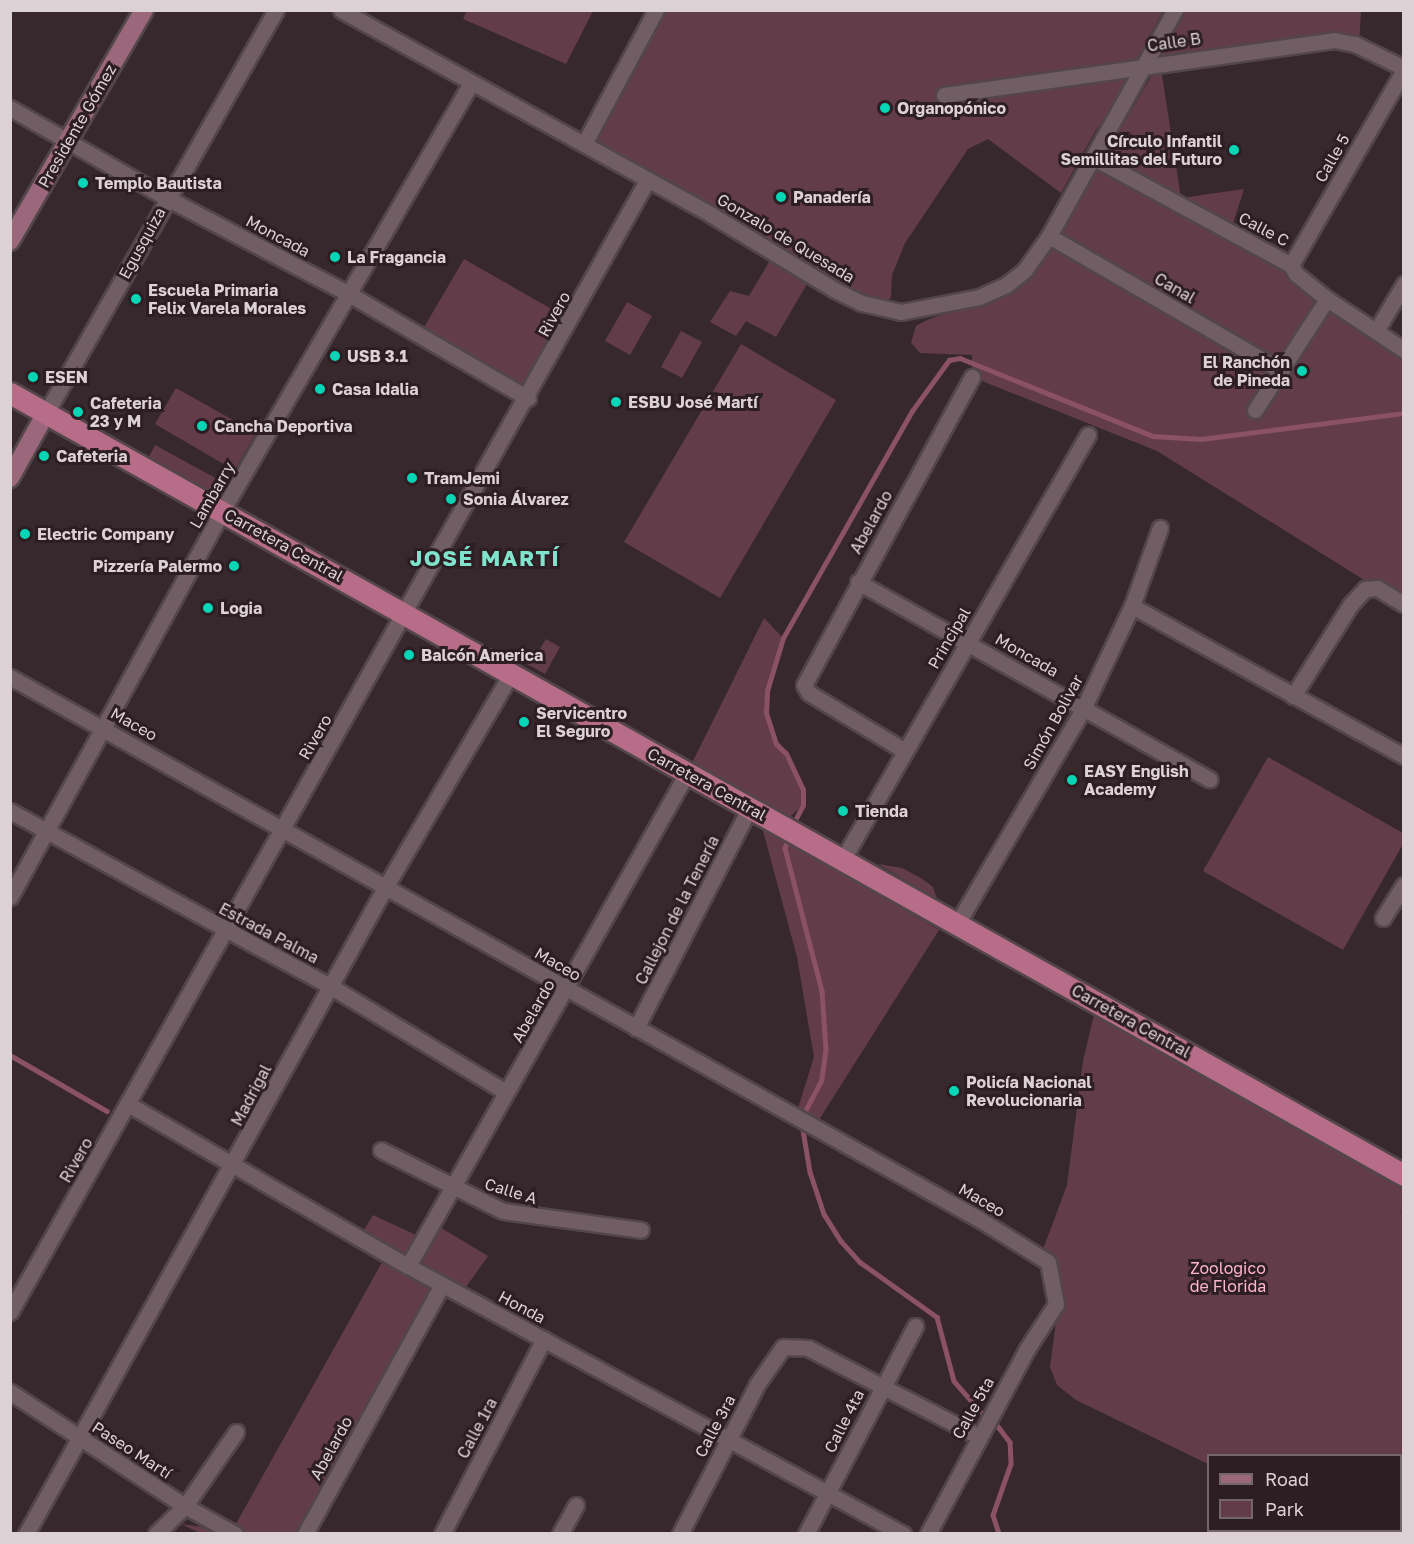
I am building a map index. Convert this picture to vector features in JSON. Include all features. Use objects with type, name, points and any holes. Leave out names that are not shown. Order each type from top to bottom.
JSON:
[{"type":"highway","name":"Carretera Central","points":[[10,393],[407,613],[511,674],[1404,1175]]},
{"type":"main road","name":"Presidente Gómez","points":[[10,241],[144,10]]},
{"type":"main road","name":"Egusquiza","points":[[10,478],[46,413]]},
{"type":"street","name":"Egusquiza","points":[[46,413],[276,10]]},
{"type":"street","name":"Gonzalo de Quesada","points":[[341,10],[470,85],[648,179],[835,290],[862,303],[901,312],[961,302],[1006,285],[1024,271],[1049,236],[1148,64],[1175,10]]},
{"type":"street","points":[[584,144],[656,10]]},
{"type":"street","name":"Calle B","points":[[944,95],[1148,64],[1334,40],[1355,45],[1404,69]]},
{"type":"street","name":"Calle 5","points":[[1291,265],[1404,69]]},
{"type":"street","name":"Lambarry","points":[[10,897],[222,512],[470,85]]},
{"type":"street","name":"Moncada","points":[[10,108],[167,198],[349,294],[528,398]]},
{"type":"street","name":"Calle C","points":[[1094,158],[1291,265],[1296,274],[1327,299],[1404,351]]},
{"type":"street","name":"Rivero","points":[[10,1312],[407,613],[648,179]]},
{"type":"street","name":"Canal","points":[[1049,236],[1282,371]]},
{"type":"street","points":[[1377,331],[1404,284]]},
{"type":"street","points":[[1255,410],[1327,299]]},
{"type":"street","name":"Abelardo","points":[[905,751],[809,693],[804,686],[858,582],[972,377]]},
{"type":"street","name":"Principal","points":[[843,859],[1088,435]]},
{"type":"street","name":"Simón Bolivar","points":[[957,924],[1083,709],[1132,606],[1160,528]]},
{"type":"street","name":"Moncada","points":[[858,582],[968,641],[1083,709],[1209,779]]},
{"type":"street","points":[[1293,696],[1351,604],[1365,589],[1377,588],[1404,604]]},
{"type":"street","points":[[1132,606],[1404,756]]},
{"type":"street","name":"Madrigal","points":[[26,1533],[78,1436],[234,1165],[386,886],[511,674]]},
{"type":"street","name":"Maceo","points":[[10,677],[1003,1233],[1048,1262],[1056,1304]]},
{"type":"street","name":"Abelardo","points":[[408,1266],[454,1189],[506,1092],[687,773]]},
{"type":"street","name":"Callejon de la Tenería","points":[[636,1028],[750,807]]},
{"type":"street","name":"Estrada Palma","points":[[10,811],[330,986],[506,1092]]},
{"type":"street","points":[[1383,918],[1404,885]]},
{"type":"street","name":"Honda","points":[[128,1104],[442,1285],[727,1441],[903,1533]]},
{"type":"street","name":"Calle A","points":[[381,1150],[454,1189],[526,1217],[641,1230]]},
{"type":"street","name":"Abelardo","points":[[305,1533],[442,1285]]},
{"type":"street","name":"Calle 5ta","points":[[928,1533],[978,1436],[1056,1304]]},
{"type":"street","name":"Calle 4ta","points":[[806,1533],[915,1326]]},
{"type":"street","name":"Calle 1ra","points":[[442,1533],[544,1339]]},
{"type":"street","name":"Calle 3ra","points":[[680,1533],[727,1441],[774,1358],[783,1347],[792,1345],[808,1348],[882,1386]]},
{"type":"street","points":[[882,1386],[978,1436]]},
{"type":"street","name":"Paseo Martí","points":[[10,1392],[185,1506],[236,1533]]},
{"type":"street","points":[[156,1533],[185,1506],[236,1432]]},
{"type":"street","points":[[560,1533],[576,1505]]},
{"type":"green space","points":[[467,10],[593,11],[566,64],[463,19]]},
{"type":"green space","points":[[656,11],[1163,11],[1149,36],[1148,63],[1171,39],[1182,11],[1361,11],[1359,47],[1334,40],[1148,64],[1096,130],[1061,193],[988,139],[968,149],[905,243],[892,275],[891,297],[881,308],[584,144]]},
{"type":"green space","points":[[1152,75],[1162,75],[1181,198],[1244,189],[1232,227],[1403,350],[1403,600],[1377,588],[1157,451],[972,377],[972,355],[920,353],[911,343],[916,326],[927,320],[1015,289],[1006,285],[1049,236],[1103,159]]},
{"type":"green space","points":[[464,259],[562,315],[523,386],[423,329]]},
{"type":"green space","points":[[769,262],[807,284],[776,337],[746,321],[736,336],[710,322],[730,291],[749,296]]},
{"type":"green space","points":[[627,302],[652,316],[630,355],[605,341]]},
{"type":"green space","points":[[681,331],[702,342],[682,378],[661,367]]},
{"type":"green space","points":[[741,344],[836,400],[720,598],[624,542]]},
{"type":"green space","name":"Cancha Deportiva","points":[[176,388],[249,429],[257,417],[263,421],[219,497],[149,457],[155,445],[219,480],[227,466],[155,424]]},
{"type":"green space","points":[[764,618],[783,638],[767,691],[769,727],[803,790],[803,805],[781,825],[763,827],[939,930],[817,1123],[798,1108],[814,1057],[797,957],[762,827],[750,807],[687,773]]},
{"type":"green space","points":[[546,639],[560,647],[545,674],[525,663],[533,649],[538,652]]},
{"type":"green space","points":[[1268,757],[1403,833],[1403,844],[1343,950],[1203,871]]},
{"type":"green space","points":[[878,864],[902,868],[921,878],[933,887],[937,899]]},
{"type":"green space","name":"Zoologico de Florida","points":[[1097,1002],[1403,1175],[1403,1213],[1400,1211],[1404,1216],[1403,1533],[1375,1532],[1402,1532],[1402,1454],[1207,1454],[1207,1464],[1076,1400],[1057,1385],[1050,1367],[1057,1314],[1042,1252],[1067,1185],[1083,1061]]},
{"type":"green space","points":[[373,1215],[416,1235],[433,1223],[488,1256],[461,1294],[442,1285],[305,1533],[200,1533],[181,1524],[232,1531],[385,1257],[358,1240]]},
{"type":"waterway","points":[[793,824],[803,805],[803,790],[786,754],[776,744],[766,713],[767,691],[783,638],[912,411],[949,360],[960,358],[1153,436],[1201,439],[1404,413]]},
{"type":"waterway","points":[[789,838],[785,848],[822,991],[826,1050],[822,1080],[803,1116]]},
{"type":"waterway","points":[[10,1055],[107,1111]]},
{"type":"waterway","points":[[802,1124],[810,1172],[824,1214],[841,1241],[860,1262],[937,1317],[954,1381],[980,1411]]},
{"type":"waterway","points":[[997,1425],[1010,1442],[1011,1464],[993,1515],[999,1534]]},
{"type":"place","name":"Organopónico","points":[[885,108]]},
{"type":"place","name":"Círculo Infantil Semillitas del Futuro","points":[[1234,150]]},
{"type":"place","name":"Templo Bautista","points":[[83,183]]},
{"type":"place","name":"Panadería","points":[[781,197]]},
{"type":"place","name":"La Fragancia","points":[[335,257]]},
{"type":"place","name":"Escuela Primaria Felix Varela Morales","points":[[136,299]]},
{"type":"place","name":"USB 3.1","points":[[335,356]]},
{"type":"place","name":"El Ranchón de Pineda","points":[[1302,371]]},
{"type":"place","name":"ESEN","points":[[33,377]]},
{"type":"place","name":"Casa Idalia","points":[[320,389]]},
{"type":"place","name":"ESBU José Martí","points":[[616,402]]},
{"type":"place","name":"Cafeteria 23 y M","points":[[78,412]]},
{"type":"place","name":"Cancha Deportiva","points":[[202,426]]},
{"type":"place","name":"Cafeteria","points":[[44,456]]},
{"type":"place","name":"TramJemi","points":[[412,478]]},
{"type":"place","name":"Sonia Álvarez","points":[[451,499]]},
{"type":"place","name":"Electric Company","points":[[25,534]]},
{"type":"place","name":"Pizzería Palermo","points":[[234,566]]},
{"type":"place","name":"Logia","points":[[208,608]]},
{"type":"place","name":"Balcón America","points":[[409,655]]},
{"type":"place","name":"Servicentro El Seguro","points":[[524,722]]},
{"type":"place","name":"EASY English Academy","points":[[1072,780]]},
{"type":"place","name":"Tienda","points":[[843,811]]},
{"type":"place","name":"Policía Nacional Revolucionaria","points":[[954,1091]]},
{"type":"district","name":"JOSÉ MARTÍ","points":[[485,558]]}]
